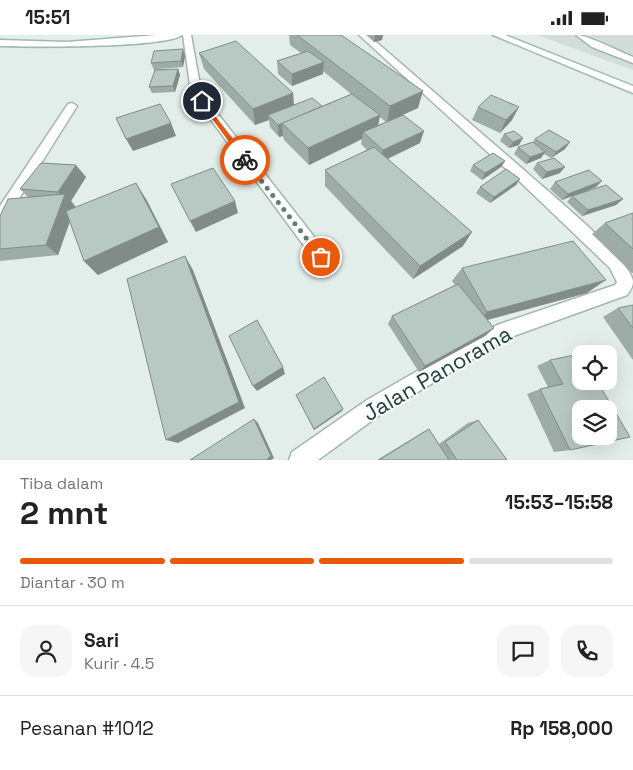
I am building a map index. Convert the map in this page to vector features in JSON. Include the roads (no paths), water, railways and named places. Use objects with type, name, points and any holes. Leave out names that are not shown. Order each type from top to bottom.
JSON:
[{"type":"street","points":[[0,43],[90,43],[178,35]]},
{"type":"street","points":[[187,35],[195,85],[202,101],[228,138],[321,257]]},
{"type":"street","name":"Jalan Panorama","points":[[300,460],[374,407],[503,331],[621,290],[629,280],[615,263],[520,174],[451,111],[362,35]]},
{"type":"street","points":[[497,35],[633,90]]},
{"type":"street","points":[[580,35],[595,45],[633,60]]},
{"type":"street","points":[[0,217],[72,106]]}]
